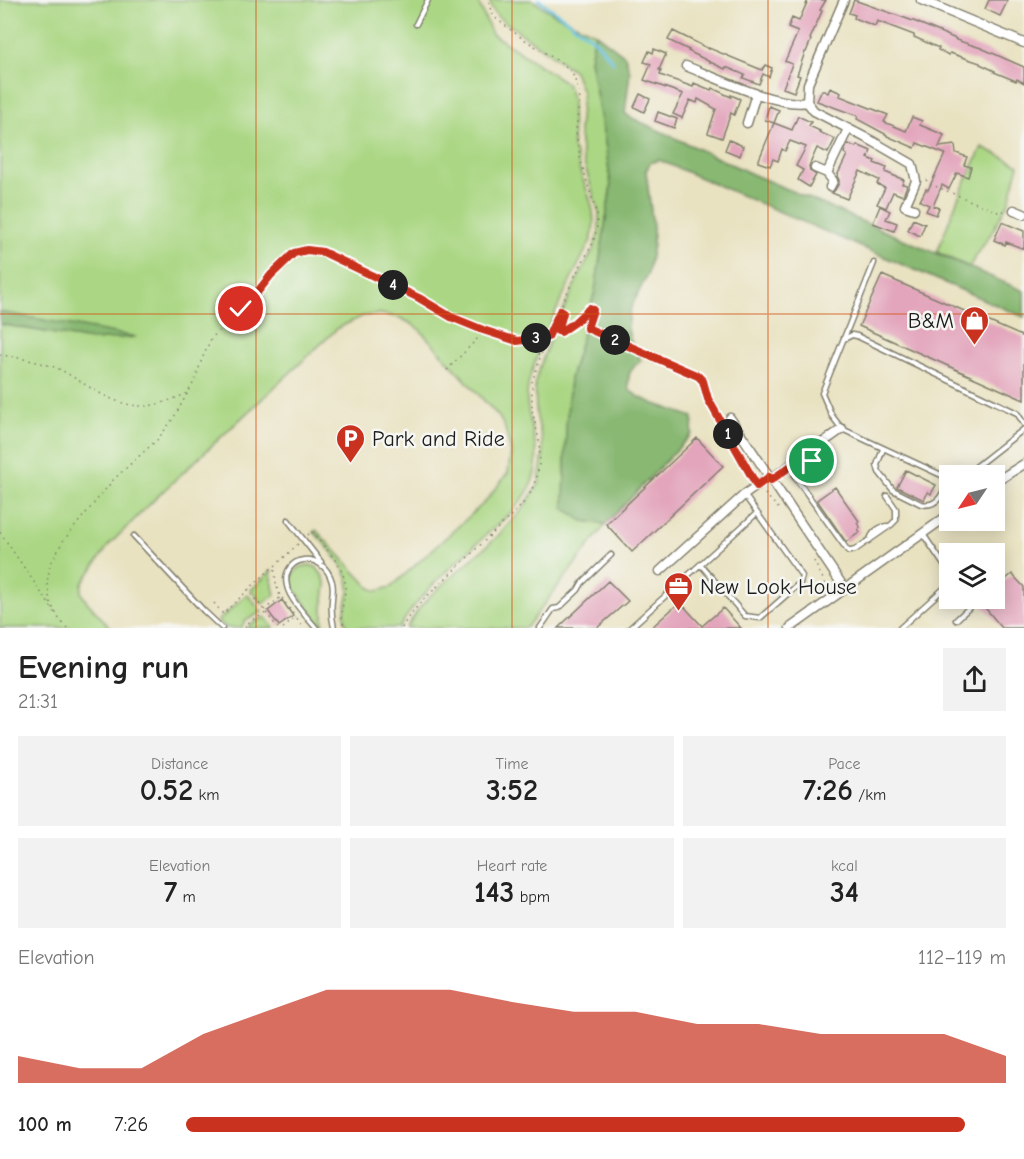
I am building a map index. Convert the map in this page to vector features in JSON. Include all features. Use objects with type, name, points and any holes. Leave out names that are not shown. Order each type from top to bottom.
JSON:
[{"type":"street","points":[[844,0],[808,84],[807,102],[814,111],[912,164],[916,181],[905,206],[914,209]]},
{"type":"street","points":[[921,0],[931,2],[1024,43]]},
{"type":"street","points":[[686,66],[756,94],[798,104],[807,102]]},
{"type":"street","points":[[747,123],[756,94]]},
{"type":"street","points":[[827,173],[848,129]]},
{"type":"street","points":[[815,168],[827,173],[833,181],[830,187]]},
{"type":"street","points":[[1014,210],[1024,214]]},
{"type":"street","points":[[725,420],[770,478],[845,589]]},
{"type":"street","points":[[660,571],[744,495],[820,450],[842,429]]},
{"type":"street","points":[[1005,476],[1024,464]]},
{"type":"street","points":[[790,628],[939,521]]},
{"type":"lane","points":[[416,24],[428,0]]},
{"type":"lane","points":[[874,263],[822,393],[832,416],[842,429],[939,474]]},
{"type":"lane","points":[[844,340],[852,335],[857,336],[1017,413],[1024,424]]},
{"type":"lane","points":[[979,465],[1024,429]]},
{"type":"lane","points":[[883,448],[877,465],[890,488],[924,505],[932,504],[939,499]]},
{"type":"lane","points":[[820,450],[813,461],[807,462],[795,471],[795,477],[846,549],[853,551],[896,520],[896,509],[887,496]]},
{"type":"lane","points":[[701,565],[745,616],[760,618],[800,583],[802,576],[744,495]]},
{"type":"lane","points":[[630,628],[757,513]]},
{"type":"lane","points":[[288,520],[324,566],[332,581],[331,602],[334,628]]},
{"type":"lane","points":[[922,533],[939,558]]},
{"type":"lane","points":[[134,536],[222,628]]},
{"type":"lane","points":[[540,628],[553,609],[559,608],[612,555]]},
{"type":"lane","points":[[316,628],[289,592],[286,577],[291,566],[297,562],[312,560],[324,566]]},
{"type":"lane","points":[[900,628],[939,593]]},
{"type":"lane","points":[[956,620],[968,609]]},
{"type":"path","points":[[402,628],[421,602],[522,506],[531,492],[540,458],[539,440],[532,410],[532,382],[540,355],[575,276],[593,243],[597,228],[597,215],[583,171],[576,130],[580,95],[578,85],[569,69],[494,17],[488,0]]},
{"type":"path","points":[[924,177],[930,184],[998,212],[1014,210]]},
{"type":"path","points":[[59,619],[50,602],[47,583],[50,565],[63,541],[114,479],[158,439],[173,419],[189,393],[211,339],[294,253],[307,250],[323,252],[419,298],[451,317],[517,341],[540,355]]},
{"type":"path","points":[[560,311],[563,313],[558,331],[561,332],[574,323],[590,308],[593,310],[587,328],[698,376],[703,381],[708,399],[725,420]]},
{"type":"path","points":[[447,370],[483,330]]},
{"type":"path","points":[[517,341],[548,337]]},
{"type":"path","points":[[0,355],[56,368],[122,404],[141,406],[160,404],[189,393]]},
{"type":"path","points":[[726,430],[757,486],[784,516]]},
{"type":"path","points":[[0,532],[67,628]]},
{"type":"path","points":[[814,561],[833,598]]},
{"type":"path","points":[[214,603],[223,614],[274,567]]},
{"type":"path","points":[[248,590],[278,628]]},
{"type":"path","points":[[245,628],[250,621],[266,613]]},
{"type":"path","points":[[283,628],[296,618],[304,628]]},
{"type":"green space","points":[[0,0],[477,0],[492,34],[565,82],[572,99],[573,148],[592,205],[594,222],[591,240],[552,320],[529,381],[528,412],[536,448],[534,474],[529,489],[515,508],[428,590],[399,628],[347,628],[344,614],[349,583],[337,559],[314,532],[316,530],[370,588],[377,591],[391,587],[484,503],[508,473],[511,452],[505,428],[499,417],[420,330],[400,318],[381,314],[363,316],[338,328],[159,495],[109,545],[82,584],[81,593],[111,628],[0,628],[0,324],[91,340],[132,337],[0,312]]},
{"type":"green space","points":[[490,0],[532,0],[556,15],[595,33],[590,60],[611,186],[595,291],[570,379],[564,507],[583,521],[606,524],[526,628],[406,628],[431,595],[497,537],[521,511],[539,484],[543,453],[536,413],[535,383],[549,342],[593,250],[599,232],[599,213],[580,143],[582,92],[574,71],[498,17],[491,7]]},
{"type":"green space","points":[[595,33],[625,56],[630,72],[625,113],[630,117],[752,174],[1024,291],[1024,317],[659,160],[650,163],[646,171],[653,245],[648,273],[630,310],[628,329],[631,342],[641,361],[630,373],[629,390],[655,404],[693,417],[692,434],[606,524],[583,521],[564,508],[570,379],[595,291],[611,186],[590,60]]},
{"type":"green space","points":[[982,147],[1019,165],[1009,201],[969,267],[937,252],[958,198]]},
{"type":"green space","points":[[0,312],[136,337],[91,340],[0,324]]},
{"type":"green space","points":[[309,565],[316,567],[326,584],[323,626],[292,584],[294,573]]},
{"type":"green space","points":[[271,571],[275,595],[262,604],[251,590]]},
{"type":"green space","points":[[247,594],[262,612],[245,621],[241,628],[227,628],[218,621]]},
{"type":"green space","points":[[265,617],[274,628],[247,628],[250,624]]},
{"type":"building","points":[[808,0],[826,0],[820,10],[822,11],[797,75],[800,76],[794,92],[783,88],[792,64],[785,61],[798,32],[788,28],[792,18],[799,21]]},
{"type":"building","points":[[854,0],[916,22],[1024,67],[1024,83],[994,72],[980,63],[950,53],[949,55],[914,35],[877,21],[875,26],[854,18],[855,15],[849,13]]},
{"type":"building","points":[[989,0],[1008,0],[1000,16],[985,9]]},
{"type":"building","points":[[673,31],[709,49],[762,70],[765,65],[772,68],[769,77],[763,74],[759,84],[743,78],[745,75],[726,67],[725,69],[668,40]]},
{"type":"building","points":[[654,49],[666,54],[659,70],[661,70],[660,75],[693,87],[694,83],[711,90],[712,88],[740,99],[734,115],[731,113],[722,138],[708,133],[716,109],[698,99],[697,103],[690,100],[682,118],[673,114],[683,94],[644,80],[651,64],[644,62],[649,51],[653,53]]},
{"type":"building","points":[[830,88],[841,93],[840,96],[888,115],[884,122],[906,131],[912,117],[922,121],[920,125],[944,135],[939,147],[955,145],[956,153],[967,157],[964,165],[971,167],[968,177],[957,173],[949,189],[942,185],[933,206],[939,208],[936,215],[926,211],[929,205],[920,201],[926,189],[928,190],[945,154],[917,143],[915,148],[887,136],[857,119],[858,116],[817,101],[822,90],[828,93]]},
{"type":"building","points":[[640,94],[650,99],[644,112],[634,107]]},
{"type":"building","points":[[769,106],[779,110],[774,123],[765,120]]},
{"type":"building","points":[[658,112],[677,119],[674,128],[655,121]]},
{"type":"building","points":[[798,116],[811,122],[809,126],[835,139],[828,153],[817,148],[809,166],[810,171],[816,175],[809,187],[798,180],[803,170],[796,166],[806,147],[790,141],[785,151],[782,149],[778,161],[773,159],[770,166],[758,162],[774,123],[792,130]]},
{"type":"building","points":[[729,140],[743,146],[740,156],[725,150]]},
{"type":"building","points":[[849,144],[871,151],[868,158],[887,168],[885,172],[904,180],[902,184],[907,185],[903,196],[893,192],[886,208],[877,204],[885,188],[877,184],[879,180],[860,171],[847,199],[832,193],[839,183],[837,176],[847,155],[844,153]]},
{"type":"building","points":[[880,206],[890,211],[886,219],[897,223],[894,231],[873,223]]},
{"type":"building","points":[[913,219],[925,224],[920,236],[908,230]]},
{"type":"building","points":[[1002,222],[1024,231],[1024,249],[994,240]]},
{"type":"building","points":[[882,275],[1024,337],[1024,400],[859,326]]},
{"type":"building","points":[[697,438],[723,466],[632,552],[606,524]]},
{"type":"building","points":[[906,470],[936,485],[931,494],[928,492],[924,500],[897,487]]},
{"type":"building","points":[[835,487],[859,521],[857,523],[860,532],[846,542],[817,500]]},
{"type":"building","points":[[1012,574],[1024,587],[1024,628],[1002,628],[986,609],[1005,609],[1005,580]]},
{"type":"building","points":[[608,581],[628,601],[597,628],[558,628]]},
{"type":"building","points":[[282,600],[293,616],[279,626],[268,611]]},
{"type":"building","points":[[680,602],[702,626],[723,608],[741,628],[651,628]]},
{"type":"waterway","points":[[539,0],[596,41],[613,62]]},
{"type":"place","name":"B&M","points":[[975,346]]},
{"type":"place","name":"Park and Ride","points":[[351,464]]},
{"type":"place","name":"New Look House","points":[[679,612]]},
{"type":"route","points":[[241,309],[280,265],[294,253],[307,250],[323,252],[419,298],[451,317],[517,341],[548,337],[560,311],[563,313],[558,331],[561,332],[590,308],[593,310],[587,328],[698,376],[703,381],[708,399],[757,486],[769,477],[771,480],[818,447],[823,454],[812,461]]}]
